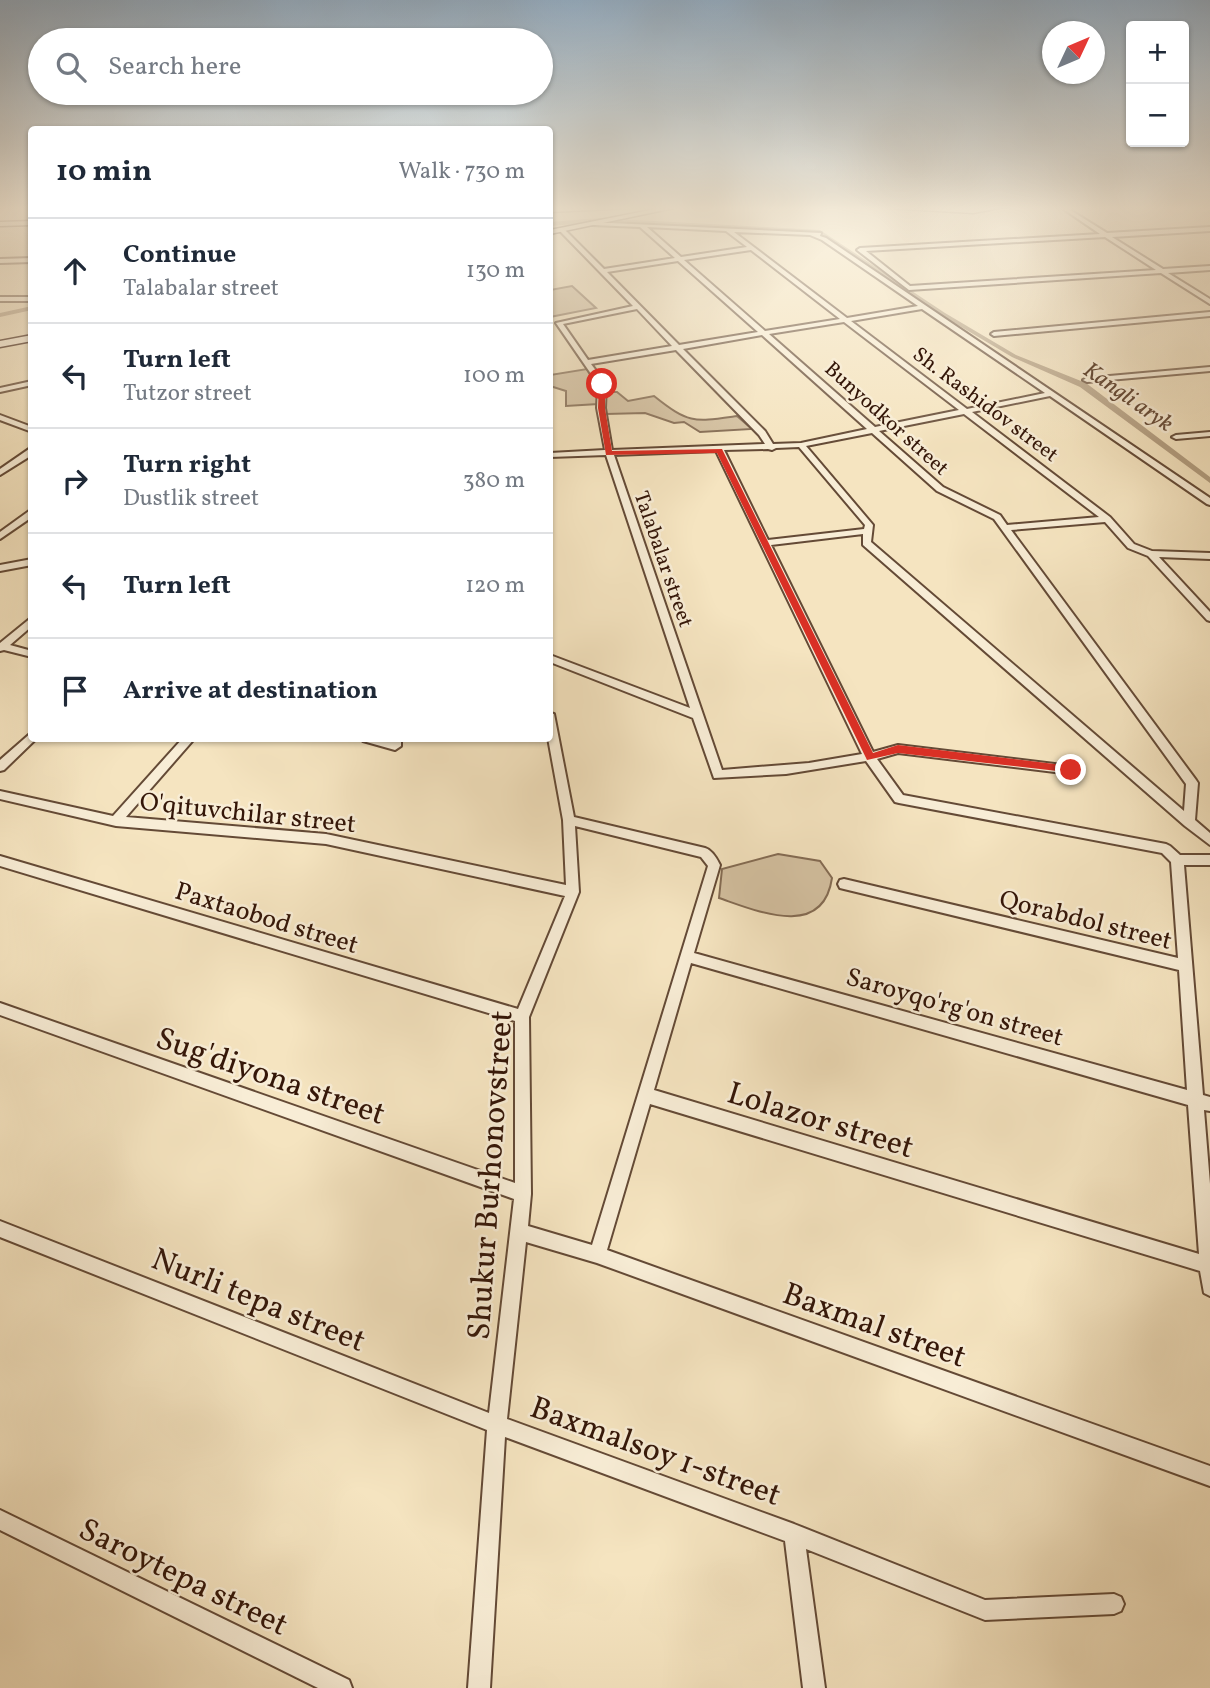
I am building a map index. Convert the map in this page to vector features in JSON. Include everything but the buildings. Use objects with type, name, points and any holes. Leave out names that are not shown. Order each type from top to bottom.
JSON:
[{"type":"main road","points":[[0,344],[28,339]]},
{"type":"street","points":[[618,287],[762,433],[772,448]]},
{"type":"street","name":"Bunyodkor street","points":[[712,287],[940,489],[997,517],[1192,783],[1189,822]]},
{"type":"street","name":"Sh. Rashidov street","points":[[803,287],[1107,519],[1131,546],[1151,554],[1210,618]]},
{"type":"street","points":[[893,287],[1210,502]]},
{"type":"street","points":[[907,287],[927,287]]},
{"type":"street","points":[[1186,287],[1210,302]]},
{"type":"street","points":[[0,299],[28,299]]},
{"type":"street","name":"Talabalar street","points":[[639,307],[559,323],[602,384],[601,408],[609,453],[718,775],[804,769],[870,758]]},
{"type":"street","points":[[588,362],[922,307]]},
{"type":"street","points":[[994,334],[1210,314]]},
{"type":"street","points":[[1087,380],[1210,369]]},
{"type":"street","points":[[0,390],[28,384]]},
{"type":"street","points":[[553,455],[801,445],[1049,394]]},
{"type":"street","points":[[0,416],[28,428]]},
{"type":"street","points":[[1176,437],[1210,434]]},
{"type":"street","points":[[801,445],[869,525],[866,543],[1210,840]]},
{"type":"street","points":[[720,450],[870,758],[899,799],[1166,849],[1177,860],[1210,860]]},
{"type":"street","points":[[0,473],[28,454]]},
{"type":"street","points":[[0,537],[28,516]]},
{"type":"street","points":[[1005,528],[1107,519]]},
{"type":"street","points":[[765,543],[868,531]]},
{"type":"street","points":[[1151,554],[1210,556]]},
{"type":"street","points":[[0,568],[28,563]]},
{"type":"street","points":[[1,647],[28,623]]},
{"type":"street","points":[[1,647],[28,653]]},
{"type":"street","points":[[553,659],[699,716]]},
{"type":"street","name":"Shukur Burhonovstreet","points":[[479,1688],[497,1425],[523,1194],[522,1017],[573,892],[569,820],[553,734]]},
{"type":"street","points":[[0,766],[28,740]]},
{"type":"street","points":[[116,821],[186,742]]},
{"type":"street","points":[[380,742],[395,746],[395,742]]},
{"type":"street","points":[[870,758],[898,749],[1071,770]]},
{"type":"street","name":"O'qituvchilar street","points":[[0,795],[116,821],[326,839],[573,892]]},
{"type":"street","points":[[569,820],[705,853],[715,865],[597,1255]]},
{"type":"street","name":"Qorabdol street","points":[[844,884],[1183,965],[1177,860]]},
{"type":"street","name":"Paxtaobod street","points":[[0,861],[522,1017]]},
{"type":"street","name":"Saroyqo'rg'on street","points":[[686,956],[1203,1102]]},
{"type":"street","points":[[1183,965],[1203,1102],[1210,1287]]},
{"type":"street","name":"Sug'diyona street","points":[[0,1009],[523,1194]]},
{"type":"street","name":"Lolazor street","points":[[645,1095],[1209,1266]]},
{"type":"street","name":"Nurli tepa street","points":[[0,1229],[497,1425]]},
{"type":"street","name":"Baxmal street","points":[[519,1232],[597,1255],[1210,1476]]},
{"type":"street","name":"Baxmalsoy 1-street","points":[[497,1425],[794,1534],[985,1610],[1114,1604]]},
{"type":"street","name":"Saroytepa street","points":[[0,1520],[341,1688]]},
{"type":"street","name":"Baxmalsoy 1-street","points":[[794,1534],[814,1688]]},
{"type":"shaded area","points":[[573,287],[596,308],[553,316],[553,289]]},
{"type":"shaded area","points":[[587,369],[596,385],[598,404],[566,406],[566,391],[553,387],[553,375]]},
{"type":"shaded area","points":[[606,392],[617,392],[628,401],[654,396],[676,412],[692,419],[737,416],[752,429],[700,432],[684,422],[674,423],[645,413],[606,414]]},
{"type":"shaded area","points":[[778,854],[820,861],[832,878],[826,897],[816,909],[802,915],[786,916],[769,914],[719,898],[722,869]]},
{"type":"waterway","name":"Kangli aryk","points":[[902,287],[1014,356],[1083,385],[1210,481]]},
{"type":"waterway","name":"Kangli aryk","points":[[0,315],[28,309]]},
{"type":"route","points":[[602,384],[601,408],[609,453],[720,450],[870,758],[898,749],[1071,770]]}]
